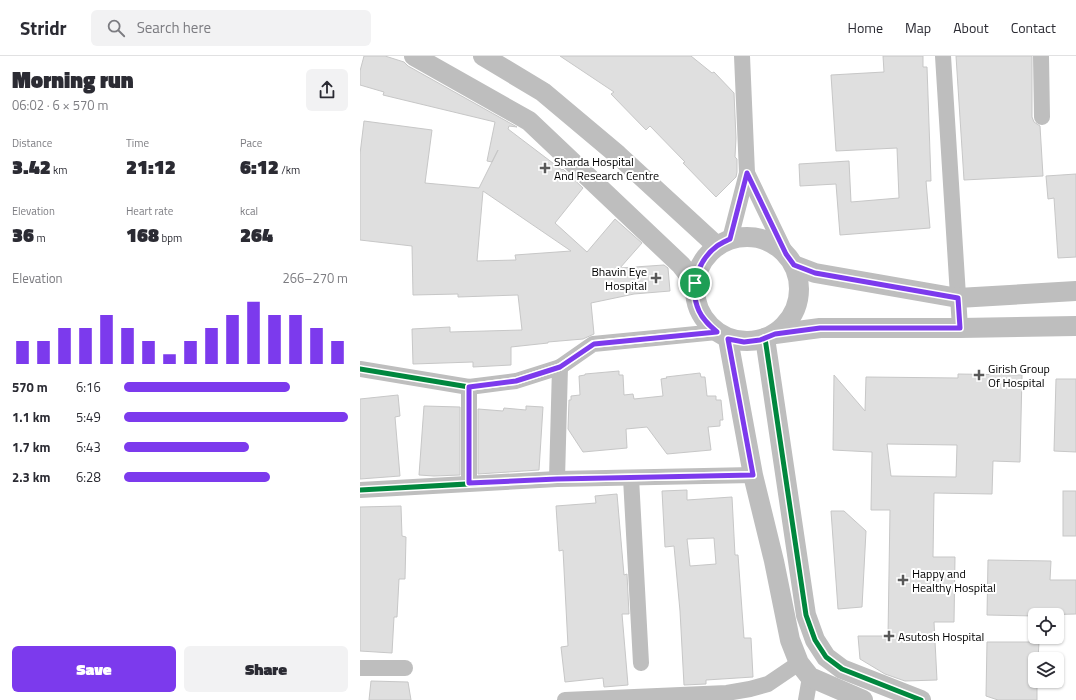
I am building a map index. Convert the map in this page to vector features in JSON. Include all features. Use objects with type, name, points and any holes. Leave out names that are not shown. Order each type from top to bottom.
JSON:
[{"type":"street","points":[[414,56],[529,121],[681,265],[695,283]]},
{"type":"street","points":[[483,56],[543,92],[724,243]]},
{"type":"street","points":[[724,243],[747,173],[742,56]]},
{"type":"street","points":[[943,56],[960,328]]},
{"type":"street","points":[[1040,56],[1042,117]]},
{"type":"street","points":[[360,369],[469,387],[516,381],[560,367],[594,344],[722,336],[744,342],[760,340],[770,336],[785,326],[798,303],[798,277],[747,173]]},
{"type":"street","points":[[806,700],[804,670],[790,640],[774,561],[722,336],[706,323],[699,311],[695,297],[695,283],[699,268],[706,256],[724,243],[745,237],[760,238],[774,244],[790,259],[815,273],[958,298],[1076,292]]},
{"type":"street","points":[[770,336],[820,328],[1076,326]]},
{"type":"street","points":[[770,336],[806,615],[815,640],[826,657],[842,669],[921,700]]},
{"type":"street","points":[[557,479],[560,367]]},
{"type":"street","points":[[469,387],[469,483]]},
{"type":"street","points":[[360,490],[557,479],[753,475]]},
{"type":"street","points":[[631,478],[641,663]]},
{"type":"street","points":[[360,668],[405,668]]},
{"type":"street","points":[[565,700],[727,693],[768,684],[804,670],[863,700]]},
{"type":"building","points":[[364,56],[385,56],[404,62],[408,66],[517,127],[509,126],[508,129],[562,170],[563,169],[583,188],[555,223],[587,252],[615,219],[642,243],[620,268],[664,265],[668,268],[670,291],[634,294],[591,303],[594,334],[583,339],[511,347],[511,365],[473,367],[473,362],[413,364],[412,329],[450,327],[450,332],[522,330],[518,295],[458,297],[458,294],[413,295],[412,246],[360,240],[360,154],[364,121],[432,130],[425,183],[479,188],[492,162],[487,161],[495,122],[383,95],[384,92],[360,85],[360,71]],"holes":[[[483,191],[571,251],[515,255],[516,260],[477,261]]]},
{"type":"building","points":[[560,56],[691,56],[712,73],[714,72],[734,93],[736,138],[735,157],[737,159],[736,177],[716,197],[650,126],[646,130],[611,94],[614,92]]},
{"type":"building","points":[[883,56],[923,56],[923,67],[927,67],[931,181],[926,181],[930,228],[840,235],[836,184],[800,186],[799,164],[849,161],[851,202],[899,198],[897,148],[836,151],[831,75],[884,72]]},
{"type":"building","points":[[956,56],[1032,56],[1032,117],[1034,122],[1040,126],[1043,176],[964,180]]},
{"type":"building","points":[[1076,174],[1076,257],[1058,258],[1054,198],[1048,199],[1046,176]]},
{"type":"building","points":[[619,371],[619,375],[623,375],[624,395],[633,394],[634,399],[663,396],[661,379],[667,378],[666,377],[700,373],[701,377],[705,377],[707,396],[716,396],[716,400],[721,400],[723,420],[720,420],[720,426],[708,427],[711,450],[667,454],[647,427],[626,429],[627,448],[583,452],[568,429],[569,400],[571,400],[571,396],[580,395],[579,376],[585,374]]},
{"type":"building","points":[[958,374],[1022,375],[1020,462],[993,461],[992,494],[934,493],[933,557],[955,557],[954,622],[934,622],[937,680],[905,681],[885,674],[860,659],[858,636],[888,636],[890,510],[871,510],[872,452],[833,450],[834,375],[865,411],[866,377],[958,378]],"holes":[[[887,444],[957,445],[956,477],[891,476]]]},
{"type":"building","points":[[1056,379],[1076,379],[1076,452],[1054,451]]},
{"type":"building","points":[[398,395],[400,416],[395,417],[400,476],[360,479],[360,399]]},
{"type":"building","points":[[424,406],[460,407],[460,475],[419,475]]},
{"type":"building","points":[[526,406],[543,407],[539,470],[478,474],[478,409],[503,411],[504,408],[526,410]]},
{"type":"building","points":[[687,490],[687,500],[732,497],[735,555],[738,555],[744,638],[751,638],[753,677],[706,680],[706,684],[684,685],[680,611],[674,546],[665,547],[662,491]],"holes":[[[714,538],[716,564],[690,566],[687,539]]]},
{"type":"building","points":[[1063,491],[1076,491],[1076,536],[1063,536]]},
{"type":"building","points":[[617,494],[624,575],[627,574],[629,614],[622,614],[628,685],[604,687],[603,678],[565,682],[561,647],[568,646],[563,550],[559,551],[556,506],[596,503],[595,496]]},
{"type":"building","points":[[401,506],[402,536],[406,537],[405,579],[399,579],[397,617],[394,617],[392,653],[360,651],[360,507]]},
{"type":"building","points":[[831,511],[844,511],[866,531],[862,607],[838,609]]},
{"type":"building","points":[[988,560],[1051,561],[1050,580],[1076,580],[1076,614],[1064,614],[1064,608],[1028,608],[1028,616],[987,615]]},
{"type":"building","points":[[987,642],[1028,642],[1028,644],[1039,644],[1038,652],[1028,652],[1028,688],[1037,688],[1037,700],[998,700],[986,696]]},
{"type":"building","points":[[371,681],[408,682],[411,700],[369,700]]},
{"type":"cycle path","points":[[360,369],[469,387],[516,381],[560,367],[593,344],[717,332]]},
{"type":"cycle path","points":[[765,338],[806,615],[815,640],[826,657],[842,669],[921,700]]},
{"type":"cycle path","points":[[360,490],[557,479],[753,475]]},
{"type":"place","name":"Sharda Hospital And Research Centre","points":[[545,168]]},
{"type":"place","name":"Bhavin Eye Hospital","points":[[656,278]]},
{"type":"place","name":"Girish Group Of Hospital","points":[[979,375]]},
{"type":"place","name":"Happy and Healthy Hospital","points":[[903,580]]},
{"type":"place","name":"Asutosh Hospital","points":[[889,636]]},
{"type":"route","points":[[747,173],[786,254],[794,265],[815,273],[958,298],[960,328],[820,328],[775,334],[760,340],[744,342],[728,339],[753,475],[557,479],[469,483],[469,387],[516,381],[560,367],[594,344],[717,332],[706,323],[699,311],[695,297],[695,283],[699,268],[706,256],[717,246],[730,239],[747,173]]}]
